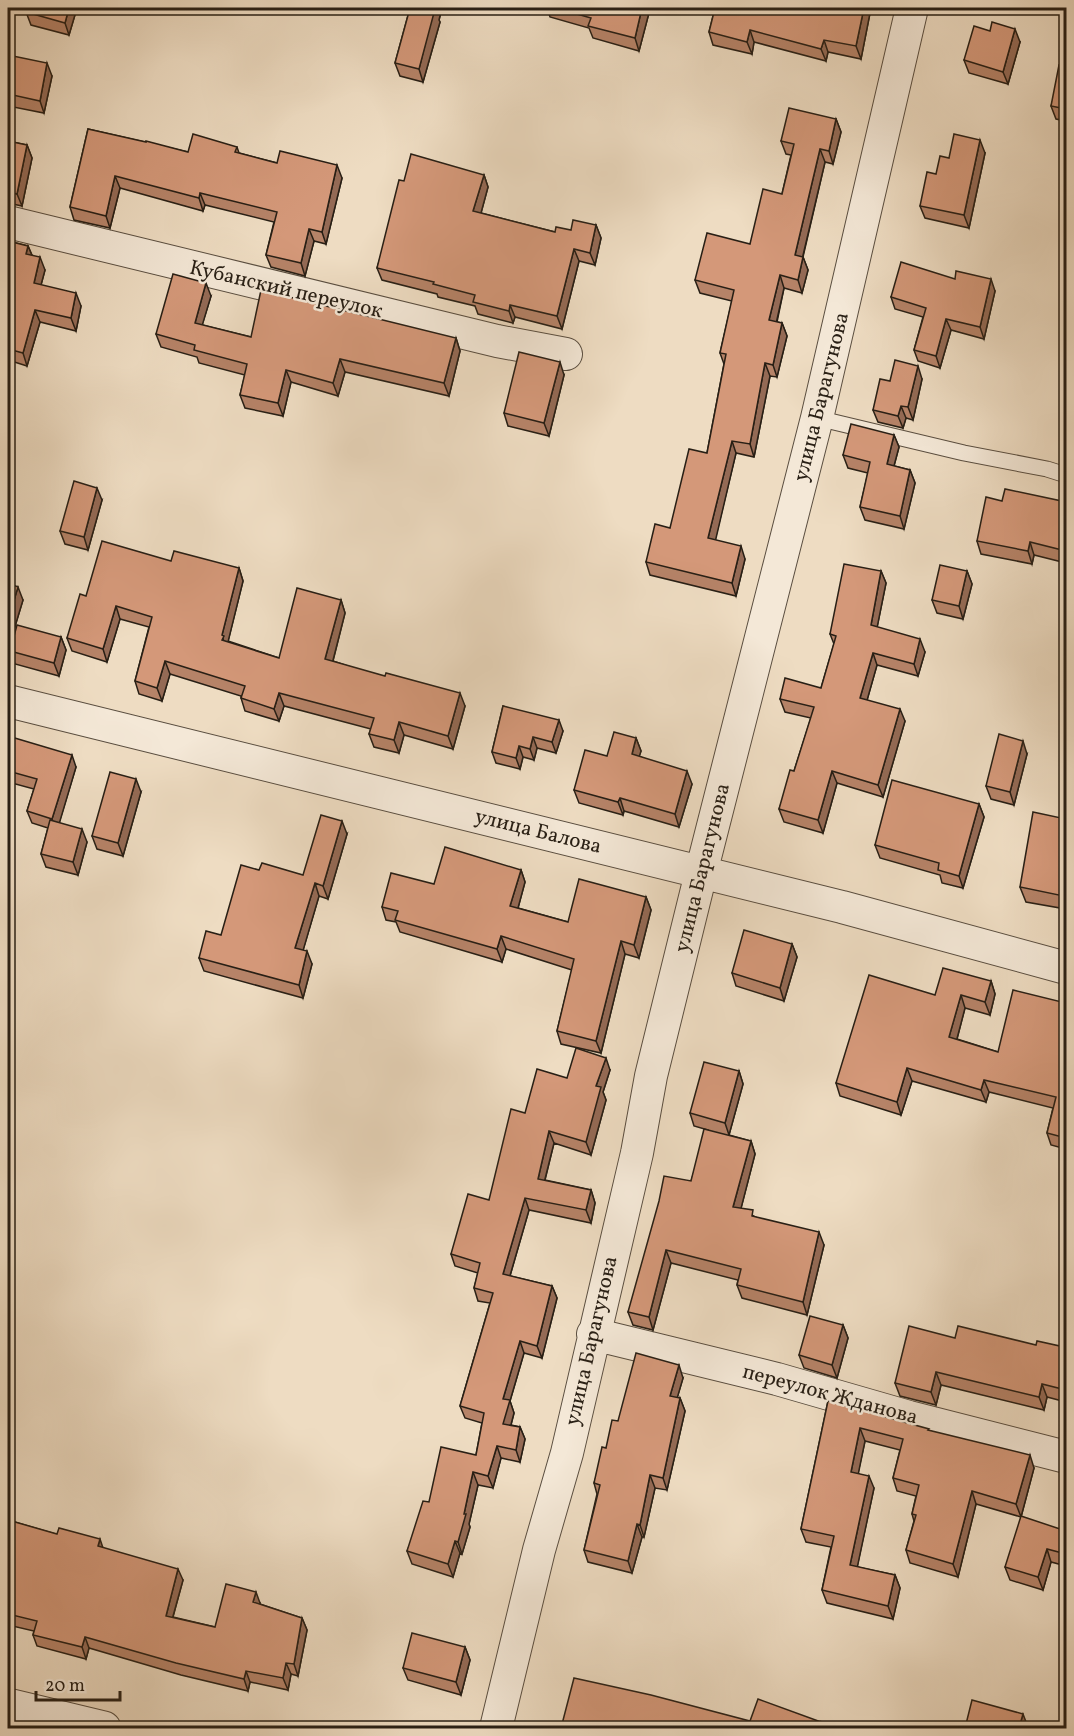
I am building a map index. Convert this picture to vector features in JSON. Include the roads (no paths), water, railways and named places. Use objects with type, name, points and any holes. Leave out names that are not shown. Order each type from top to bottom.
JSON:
[{"type":"street","name":"улица Барагунова","points":[[496,1728],[539,1551],[567,1453],[637,1153],[651,1077],[817,418],[912,8]]},
{"type":"street","name":"Кубанский переулок","points":[[8,222],[486,338],[566,354]]},
{"type":"street","name":"улица Балова","points":[[8,701],[843,907],[1066,968]]},
{"type":"street","name":"переулок Жданова","points":[[593,1334],[777,1379],[909,1417],[1066,1457]]},
{"type":"street","points":[[8,1705],[104,1728]]},
{"type":"lane","points":[[817,418],[1066,475]]}]
